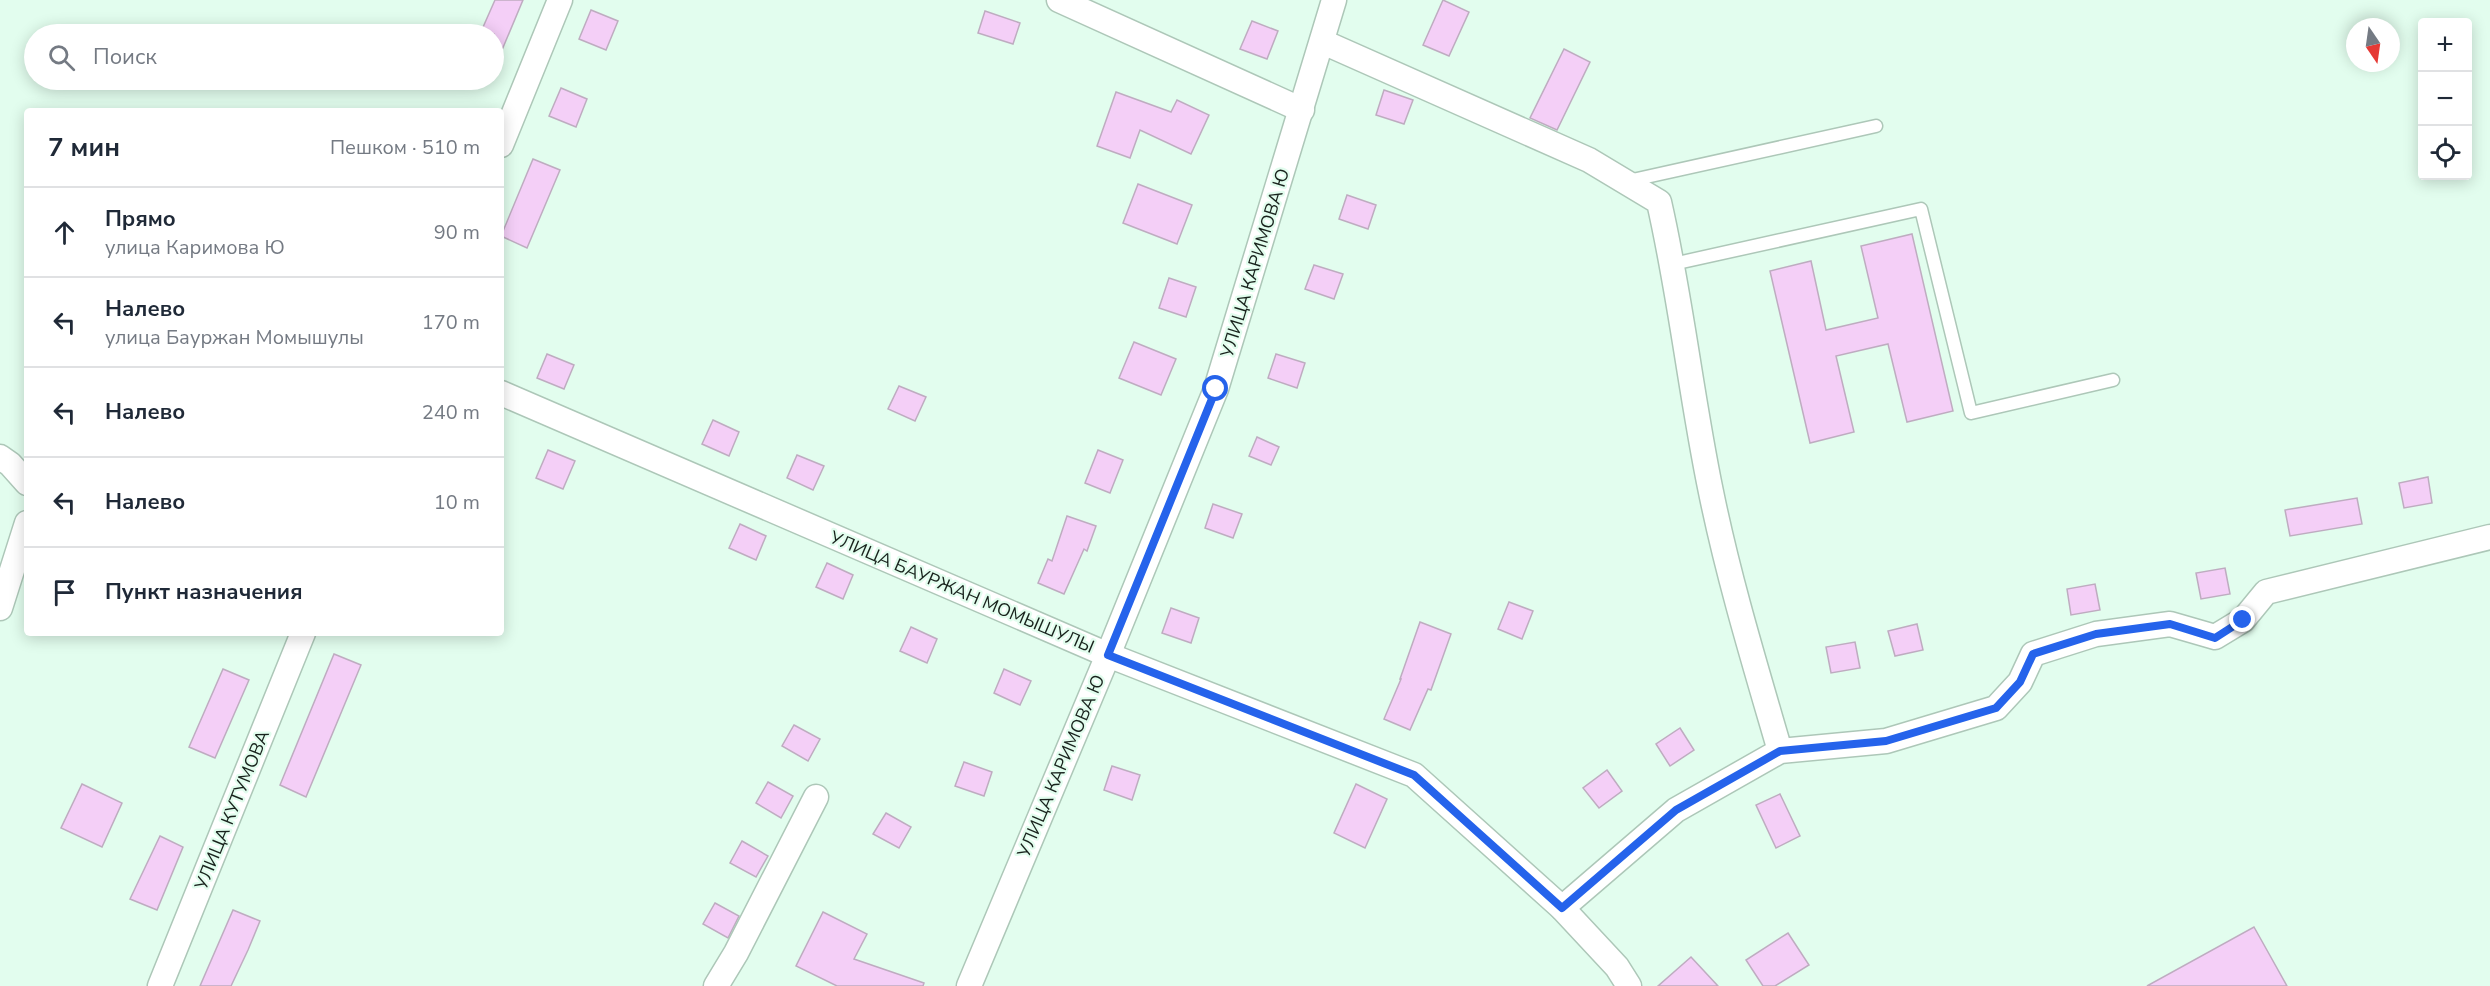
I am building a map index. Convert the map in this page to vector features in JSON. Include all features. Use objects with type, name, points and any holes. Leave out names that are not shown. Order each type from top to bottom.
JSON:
[{"type":"street","points":[[504,138],[560,0]]},
{"type":"street","points":[[1059,0],[1302,110]]},
{"type":"street","name":"УЛИЦА КАРИМОВА Ю","points":[[969,986],[1108,655],[1216,389],[1334,0]]},
{"type":"street","points":[[1323,42],[1589,160],[1628,181],[1659,202],[1673,264],[1711,489],[1726,563],[1780,751]]},
{"type":"street","name":"УЛИЦА БАУРЖАН МОМЫШУЛЫ","points":[[504,394],[1108,655],[1414,775],[1562,908],[1617,967],[1629,986]]},
{"type":"street","points":[[0,457],[24,480]]},
{"type":"street","points":[[0,608],[24,532]]},
{"type":"street","points":[[1562,908],[1676,810],[1780,751],[1886,741],[1996,708],[2020,682],[2033,654],[2096,634],[2170,624],[2215,638],[2243,620],[2265,592],[2490,537]]},
{"type":"street","name":"УЛИЦА КУТУМОВА","points":[[160,986],[302,636]]},
{"type":"street","points":[[716,986],[816,797]]},
{"type":"lane","points":[[1628,181],[1876,126]]},
{"type":"lane","points":[[1673,264],[1921,209],[1971,412],[2114,380]]},
{"type":"building","points":[[495,0],[523,0],[504,45],[504,24],[484,24]]},
{"type":"building","points":[[1443,0],[1469,12],[1449,56],[1423,45]]},
{"type":"building","points":[[591,10],[618,21],[606,50],[579,39]]},
{"type":"building","points":[[985,11],[1020,23],[1013,44],[978,33]]},
{"type":"building","points":[[1252,21],[1278,31],[1267,59],[1240,49]]},
{"type":"building","points":[[1564,49],[1590,62],[1557,130],[1530,118]]},
{"type":"building","points":[[561,88],[587,99],[576,127],[549,116]]},
{"type":"building","points":[[1384,90],[1413,100],[1404,124],[1376,115]]},
{"type":"building","points":[[1116,92],[1171,112],[1177,100],[1209,115],[1191,154],[1140,130],[1130,158],[1097,146]]},
{"type":"building","points":[[533,159],[560,170],[527,248],[504,237],[504,229]]},
{"type":"building","points":[[1138,184],[1192,205],[1177,244],[1123,223]]},
{"type":"building","points":[[1347,195],[1376,205],[1368,229],[1339,219]]},
{"type":"building","points":[[1912,234],[1953,411],[1907,422],[1888,344],[1836,356],[1854,432],[1810,443],[1770,271],[1811,261],[1826,330],[1878,318],[1861,246]]},
{"type":"building","points":[[1314,265],[1343,274],[1334,299],[1305,289]]},
{"type":"building","points":[[1169,278],[1196,287],[1186,317],[1159,308]]},
{"type":"building","points":[[1134,342],[1176,359],[1161,395],[1119,378]]},
{"type":"building","points":[[547,354],[574,365],[564,389],[537,378]]},
{"type":"building","points":[[1276,354],[1305,363],[1297,388],[1268,378]]},
{"type":"building","points":[[899,386],[926,397],[915,421],[888,409]]},
{"type":"building","points":[[713,420],[739,432],[729,456],[702,444]]},
{"type":"building","points":[[1257,437],[1279,447],[1271,465],[1249,456]]},
{"type":"building","points":[[548,450],[575,461],[563,489],[536,478]]},
{"type":"building","points":[[1098,450],[1123,460],[1110,493],[1085,483]]},
{"type":"building","points":[[797,455],[824,466],[813,490],[787,478]]},
{"type":"building","points":[[2428,477],[2432,503],[2404,508],[2399,483]]},
{"type":"building","points":[[2357,498],[2362,524],[2290,536],[2285,510]]},
{"type":"building","points":[[1213,504],[1242,514],[1233,538],[1205,528]]},
{"type":"building","points":[[1067,516],[1096,526],[1087,551],[1084,549],[1064,594],[1038,583],[1048,559],[1052,561]]},
{"type":"building","points":[[740,524],[766,536],[756,560],[729,548]]},
{"type":"building","points":[[827,563],[853,575],[843,599],[816,587]]},
{"type":"building","points":[[2225,568],[2230,594],[2201,599],[2196,573]]},
{"type":"building","points":[[2095,584],[2100,610],[2071,615],[2067,589]]},
{"type":"building","points":[[1509,602],[1533,611],[1522,639],[1498,629]]},
{"type":"building","points":[[1171,608],[1199,618],[1191,643],[1162,633]]},
{"type":"building","points":[[1420,622],[1451,634],[1431,690],[1428,689],[1410,730],[1384,719],[1401,679]]},
{"type":"building","points":[[1917,624],[1923,650],[1895,656],[1888,631]]},
{"type":"building","points":[[911,627],[937,639],[927,663],[900,651]]},
{"type":"building","points":[[1855,642],[1860,668],[1831,673],[1826,647]]},
{"type":"building","points":[[334,654],[361,665],[306,797],[280,785]]},
{"type":"building","points":[[223,669],[249,680],[215,758],[189,747]]},
{"type":"building","points":[[1004,669],[1031,681],[1020,705],[994,693]]},
{"type":"building","points":[[794,725],[820,739],[808,761],[782,746]]},
{"type":"building","points":[[1680,728],[1694,750],[1670,766],[1656,744]]},
{"type":"building","points":[[964,762],[992,772],[984,796],[955,786]]},
{"type":"building","points":[[1112,766],[1140,775],[1132,800],[1104,790]]},
{"type":"building","points":[[1607,770],[1622,791],[1599,808],[1583,788]]},
{"type":"building","points":[[768,782],[793,796],[781,818],[756,803]]},
{"type":"building","points":[[82,784],[122,803],[102,847],[61,828]]},
{"type":"building","points":[[1356,784],[1387,799],[1365,848],[1334,833]]},
{"type":"building","points":[[1780,794],[1800,836],[1776,848],[1756,805]]},
{"type":"building","points":[[886,813],[911,827],[899,848],[873,834]]},
{"type":"building","points":[[160,836],[183,847],[157,910],[130,899]]},
{"type":"building","points":[[742,841],[768,856],[756,877],[730,863]]},
{"type":"building","points":[[715,903],[739,916],[728,938],[703,924]]},
{"type":"building","points":[[233,910],[260,921],[248,950],[231,986],[200,986]]},
{"type":"building","points":[[823,912],[867,934],[854,959],[924,983],[923,986],[837,986],[796,966]]},
{"type":"building","points":[[2254,927],[2287,986],[2147,986]]},
{"type":"building","points":[[1788,933],[1809,965],[1775,986],[1763,986],[1746,960]]},
{"type":"building","points":[[1691,957],[1718,986],[1658,986]]},
{"type":"route","points":[[1216,389],[1108,655],[1414,775],[1562,908],[1676,810],[1780,751],[1886,741],[1996,708],[2020,682],[2033,654],[2096,634],[2170,624],[2215,638],[2243,620]]}]
